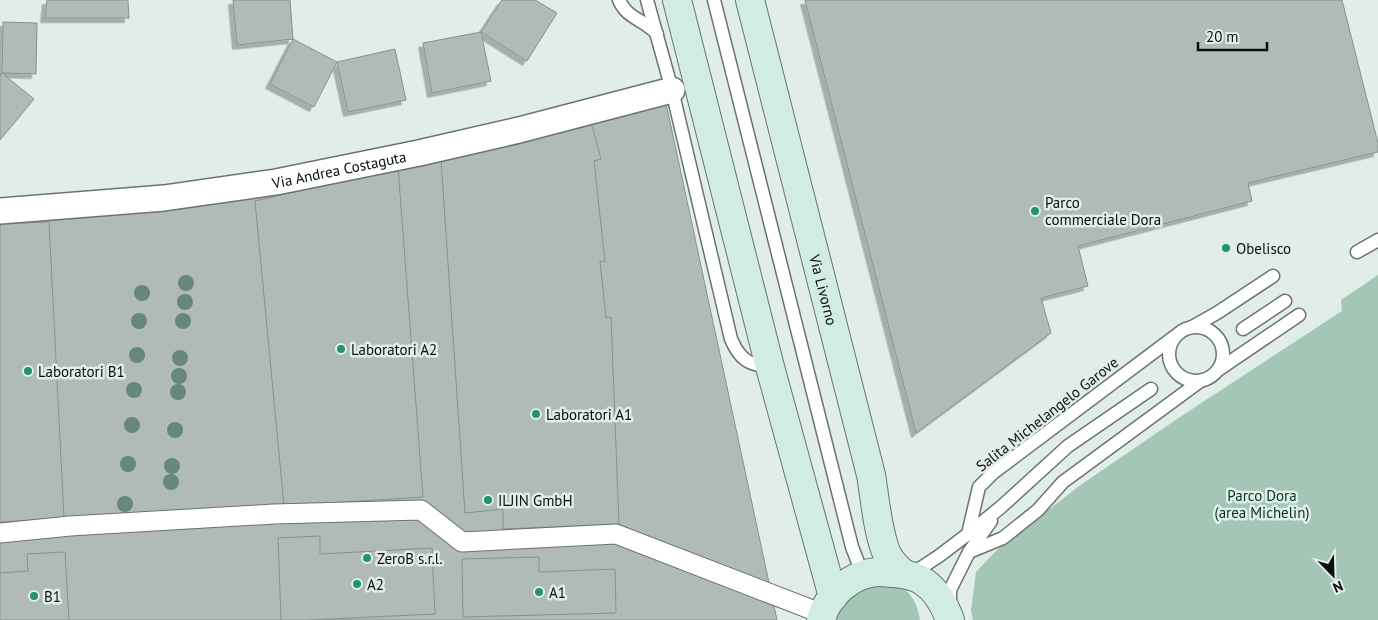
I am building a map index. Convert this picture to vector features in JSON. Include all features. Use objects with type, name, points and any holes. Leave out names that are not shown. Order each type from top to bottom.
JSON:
[{"type":"main road","points":[[677,0],[770,367],[826,610]]},
{"type":"main road","name":"Via Livorno","points":[[750,0],[871,475],[882,538],[888,556],[895,566],[907,575]]},
{"type":"main road","points":[[826,610],[839,589],[863,576],[879,572],[907,575],[924,582],[944,605],[950,619]]},
{"type":"street","name":"Via Andrea Costaguta","points":[[0,211],[164,198],[276,182],[419,153],[672,90]]},
{"type":"street","points":[[0,533],[70,526],[274,514],[421,510],[462,542],[616,534],[826,610]]},
{"type":"lane","points":[[619,0],[629,15],[646,24],[657,34]]},
{"type":"lane","points":[[647,0],[672,90],[731,339],[737,353],[755,366],[770,367]]},
{"type":"lane","points":[[714,0],[852,547],[863,576]]},
{"type":"lane","points":[[1357,252],[1378,240]]},
{"type":"lane","name":"Salita Michelangelo Garove","points":[[968,534],[979,487],[993,473],[1184,329],[1192,327],[1217,313],[1273,276]]},
{"type":"lane","points":[[1243,328],[1285,301]]},
{"type":"lane","points":[[1218,370],[1299,315]]},
{"type":"lane","points":[[1174,337],[1169,345],[1168,355],[1169,364],[1174,372],[1181,378],[1189,381],[1198,382],[1206,380],[1213,376],[1222,362],[1222,344],[1210,330],[1192,327]]},
{"type":"lane","points":[[969,552],[1003,538],[1038,510],[1064,482],[1198,382]]},
{"type":"lane","points":[[907,575],[939,556],[968,534],[1001,507],[1068,446],[1150,389]]},
{"type":"lane","points":[[950,619],[950,590],[969,552],[1001,507]]},
{"type":"green space","name":"Parco Dora (area Michelin)","points":[[1378,275],[1378,620],[973,620],[971,610],[976,572],[997,550],[1079,486],[1342,311],[1341,300]]},
{"type":"green space","points":[[898,583],[913,599],[918,609],[920,620],[834,620],[848,589]]},
{"type":"building","points":[[47,0],[128,0],[129,18],[45,18]]},
{"type":"building","points":[[233,0],[290,0],[293,39],[237,45]]},
{"type":"building","points":[[502,0],[535,0],[557,13],[527,61],[481,32]]},
{"type":"building","name":"Parco commerciale Dora","points":[[805,0],[1342,0],[1378,143],[1378,152],[1248,183],[1252,201],[1078,246],[1088,286],[1041,298],[1051,333],[916,433]]},
{"type":"building","points":[[3,22],[37,23],[36,74],[2,73]]},
{"type":"building","points":[[481,32],[491,81],[432,93],[423,43]]},
{"type":"building","points":[[293,39],[337,62],[314,107],[270,84]]},
{"type":"building","points":[[395,49],[406,100],[348,112],[337,62]]},
{"type":"building","points":[[2,73],[34,99],[0,140],[0,75]]},
{"type":"building","points":[[666,103],[777,620],[0,620],[0,218]]},
{"type":"building","name":"Laboratori A1","points":[[591,122],[601,159],[594,161],[605,262],[600,261],[606,318],[611,317],[619,524],[503,529],[503,509],[465,513],[441,160]]},
{"type":"building","name":"Laboratori A2","points":[[398,167],[423,497],[284,506],[255,201]]},
{"type":"building","name":"Laboratori B1","points":[[49,222],[64,518],[0,522],[0,224]]},
{"type":"building","name":"A2","points":[[320,536],[320,554],[432,548],[435,614],[281,620],[278,538]]},
{"type":"building","name":"B1","points":[[65,552],[69,620],[0,620],[0,573],[28,571],[27,554]]},
{"type":"building","name":"A1","points":[[539,557],[539,572],[615,569],[616,613],[463,617],[462,559]]},
{"type":"place","name":"Parco commerciale Dora","points":[[1035,211]]},
{"type":"place","name":"Obelisco","points":[[1226,248]]},
{"type":"place","name":"Laboratori A2","points":[[341,349]]},
{"type":"place","name":"Laboratori B1","points":[[28,371]]},
{"type":"place","name":"Laboratori A1","points":[[536,414]]},
{"type":"place","name":"ILJIN GmbH","points":[[488,500]]},
{"type":"place","name":"ZeroB s.r.l.","points":[[367,558]]},
{"type":"place","name":"A2","points":[[357,584]]},
{"type":"place","name":"A1","points":[[539,592]]},
{"type":"place","name":"B1","points":[[34,596]]}]
